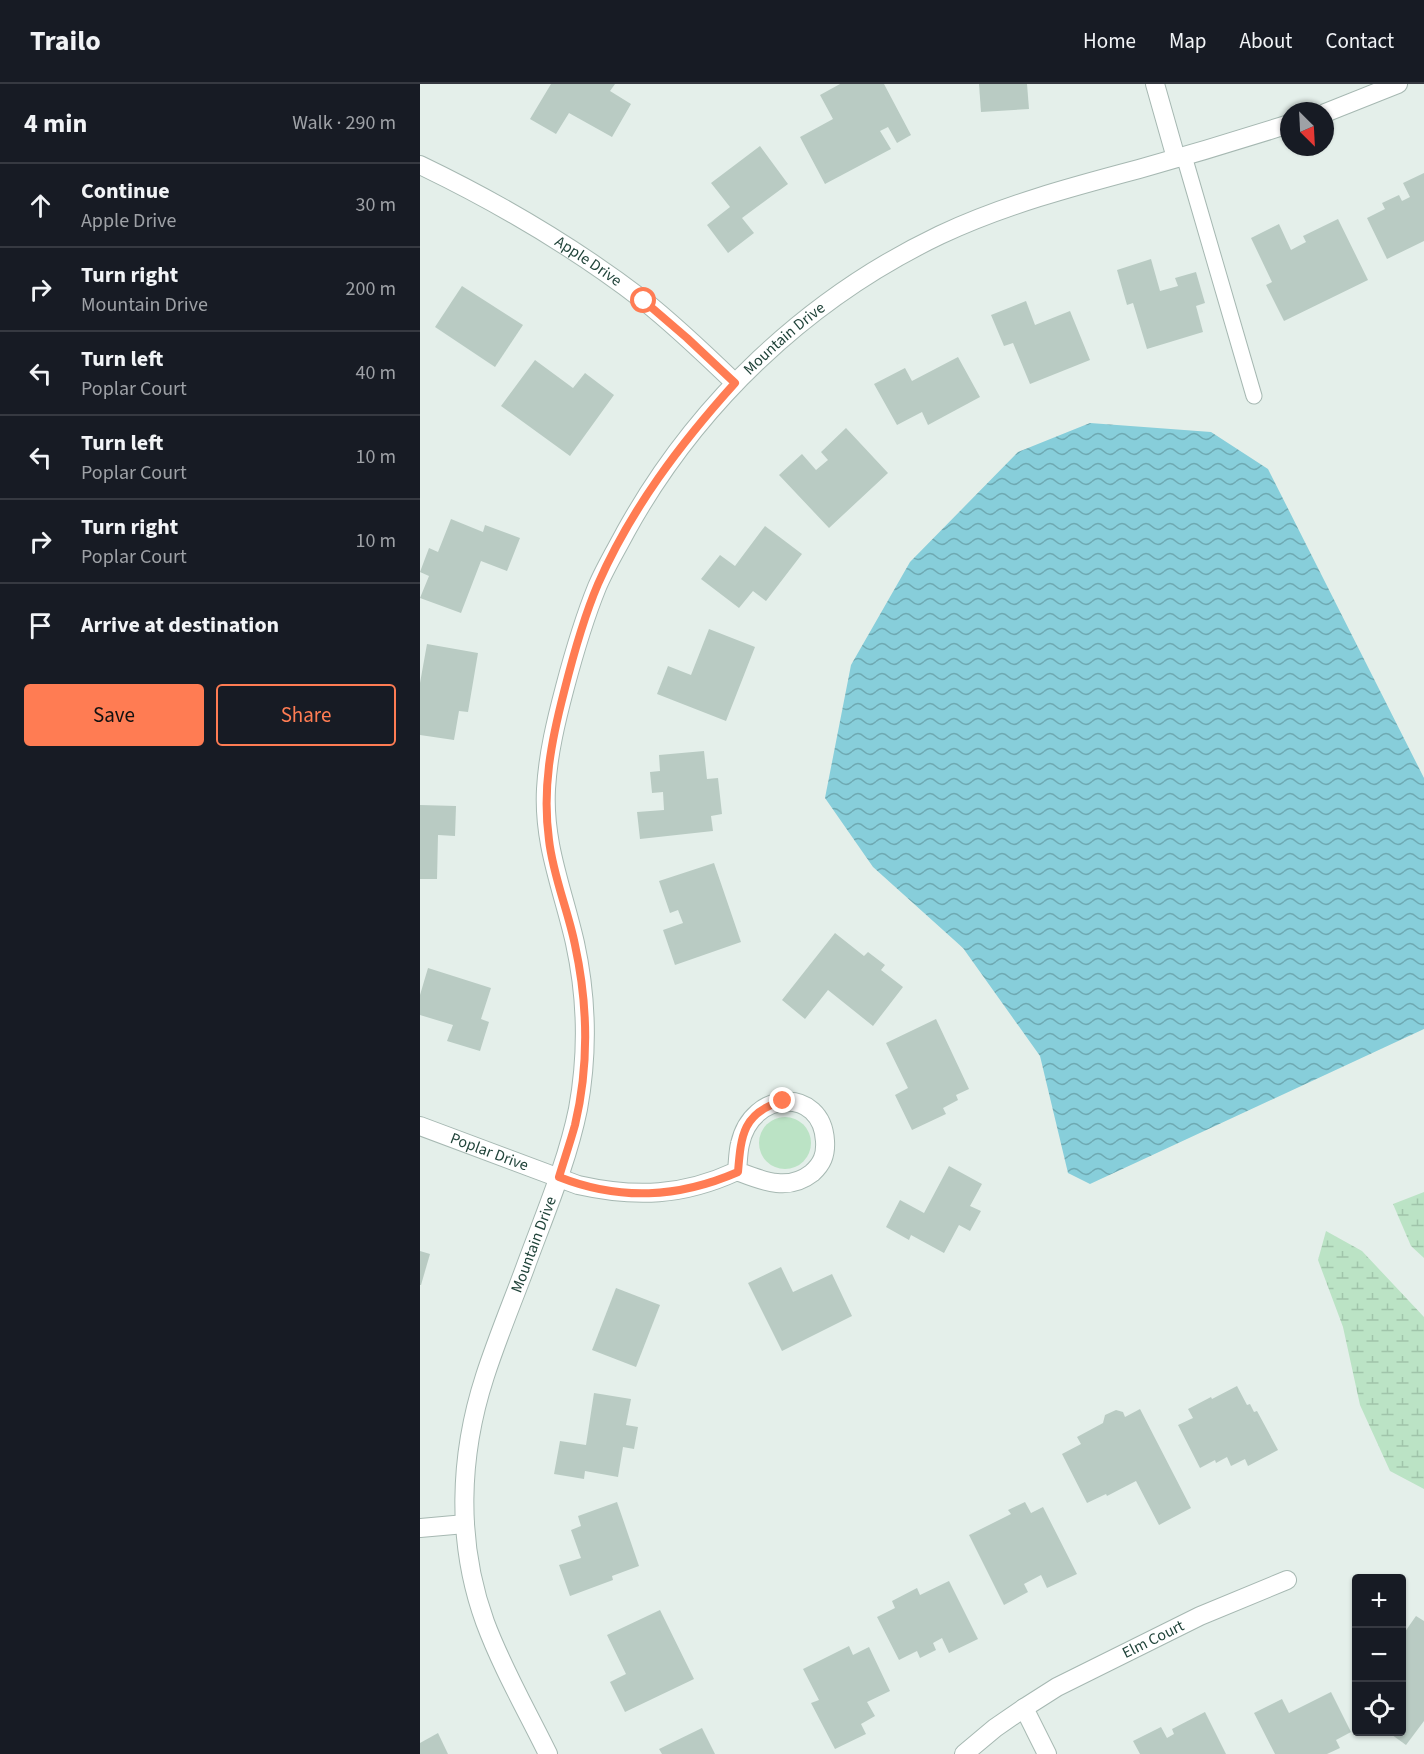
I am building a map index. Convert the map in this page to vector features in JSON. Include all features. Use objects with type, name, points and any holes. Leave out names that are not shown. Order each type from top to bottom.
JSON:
[{"type":"street","points":[[1155,84],[1180,157]]},
{"type":"street","points":[[1334,109],[1398,84]]},
{"type":"street","name":"Mountain Drive","points":[[548,1754],[502,1662],[487,1626],[470,1568],[464,1492],[466,1459],[484,1377],[559,1177],[576,1116],[584,1069],[585,1006],[577,954],[554,870],[546,812],[548,767],[552,742],[573,657],[598,585],[650,489],[702,420],[735,383],[792,329],[856,283],[942,234],[1019,203],[1280,127]]},
{"type":"street","name":"Apple Drive","points":[[420,165],[495,202],[596,266],[644,301],[735,383]]},
{"type":"street","points":[[783,1101],[796,1102],[808,1108],[819,1120],[825,1133],[825,1156],[819,1167],[809,1175],[798,1182],[787,1184],[768,1182],[738,1172],[740,1144],[746,1127],[755,1114],[768,1105],[783,1101]]},
{"type":"street","name":"Poplar Drive","points":[[420,1126],[578,1185],[603,1191],[652,1194],[692,1188],[738,1172]]},
{"type":"street","points":[[420,1528],[465,1524]]},
{"type":"street","name":"Elm Court","points":[[964,1754],[995,1728],[1058,1687],[1200,1616],[1287,1580]]},
{"type":"street","points":[[1024,1708],[1047,1754]]},
{"type":"lane","points":[[1180,157],[1254,396]]},
{"type":"green space","points":[[785,1117],[795,1119],[803,1125],[809,1133],[811,1143],[809,1153],[803,1161],[795,1167],[785,1169],[775,1167],[767,1161],[761,1153],[759,1143],[761,1133],[767,1125],[775,1119]]},
{"type":"green space","points":[[1424,1192],[1424,1258],[1411,1246],[1393,1204]]},
{"type":"green space","points":[[1326,1231],[1362,1251],[1424,1317],[1424,1489],[1390,1471],[1360,1405],[1343,1327],[1318,1260]]},
{"type":"water","points":[[1090,423],[1211,432],[1268,469],[1424,778],[1424,1029],[1090,1184],[1068,1173],[1040,1056],[963,948],[873,867],[825,798],[851,665],[910,562],[1018,452]]},
{"type":"building","points":[[551,84],[615,84],[610,91],[631,104],[612,137],[569,113],[556,134],[530,119]]},
{"type":"building","points":[[840,84],[884,84],[911,135],[897,143],[888,127],[880,131],[891,149],[825,184],[800,137],[833,119],[820,95]]},
{"type":"building","points":[[979,84],[1027,84],[1029,109],[981,112]]},
{"type":"building","points":[[760,146],[788,184],[742,218],[754,233],[728,253],[707,225],[730,207],[711,183]]},
{"type":"building","points":[[1424,173],[1424,241],[1387,259],[1367,218],[1385,209],[1382,203],[1399,195],[1402,201],[1410,197],[1403,183]]},
{"type":"building","points":[[1338,219],[1368,280],[1284,321],[1266,285],[1272,282],[1251,238],[1279,224],[1291,250],[1306,242],[1303,236]]},
{"type":"building","points":[[1151,259],[1160,291],[1178,286],[1175,278],[1196,272],[1205,303],[1196,306],[1203,332],[1147,349],[1133,303],[1127,305],[1117,270]]},
{"type":"building","points":[[462,286],[523,325],[495,367],[435,327]]},
{"type":"building","points":[[1026,301],[1035,325],[1070,311],[1090,360],[1030,384],[1013,343],[1004,346],[991,315]]},
{"type":"building","points":[[958,357],[980,397],[928,425],[922,412],[897,425],[874,384],[905,368],[912,381]]},
{"type":"building","points":[[535,360],[573,388],[585,373],[614,395],[570,456],[501,406]]},
{"type":"building","points":[[846,428],[888,473],[829,528],[779,475],[802,454],[816,470],[828,460],[821,452]]},
{"type":"building","points":[[451,519],[483,532],[485,525],[520,538],[507,571],[481,561],[461,613],[420,598],[429,576],[420,572],[429,548],[438,552]]},
{"type":"building","points":[[765,526],[802,554],[766,601],[753,591],[739,608],[701,579],[720,555],[735,566]]},
{"type":"building","points":[[709,629],[755,647],[726,721],[657,694],[668,666],[691,675]]},
{"type":"building","points":[[427,644],[478,653],[468,712],[459,711],[454,740],[420,735],[420,683]]},
{"type":"building","points":[[704,751],[707,779],[718,778],[722,814],[711,816],[713,831],[640,839],[637,812],[664,810],[663,792],[652,793],[650,772],[660,771],[659,755]]},
{"type":"building","points":[[420,805],[456,806],[455,836],[438,835],[437,879],[420,879]]},
{"type":"building","points":[[714,863],[741,942],[675,965],[663,930],[683,923],[678,910],[670,913],[659,881]]},
{"type":"building","points":[[835,933],[864,956],[868,952],[885,965],[881,970],[903,987],[873,1026],[828,990],[805,1019],[782,1000]]},
{"type":"building","points":[[428,968],[491,988],[481,1019],[489,1022],[480,1051],[447,1041],[453,1025],[420,1015],[420,995]]},
{"type":"building","points":[[936,1019],[969,1089],[956,1095],[958,1100],[943,1108],[946,1114],[912,1130],[895,1095],[908,1088],[886,1043]]},
{"type":"building","points":[[949,1166],[982,1184],[970,1206],[981,1211],[970,1231],[959,1225],[944,1253],[911,1235],[909,1240],[886,1227],[900,1200],[924,1213]]},
{"type":"building","points":[[420,1251],[430,1254],[421,1285],[420,1285]]},
{"type":"building","points":[[781,1267],[793,1292],[832,1274],[852,1316],[782,1351],[748,1283]]},
{"type":"building","points":[[616,1288],[660,1305],[636,1367],[592,1350]]},
{"type":"building","points":[[1237,1386],[1247,1405],[1250,1404],[1254,1412],[1257,1411],[1278,1450],[1248,1466],[1245,1459],[1231,1466],[1227,1457],[1200,1468],[1178,1425],[1193,1418],[1188,1409]]},
{"type":"building","points":[[594,1393],[631,1399],[626,1425],[638,1427],[634,1449],[623,1447],[618,1477],[585,1471],[584,1479],[554,1474],[560,1441],[586,1445]]},
{"type":"building","points":[[1140,1409],[1191,1508],[1159,1525],[1136,1481],[1107,1496],[1106,1494],[1087,1503],[1062,1454],[1081,1444],[1077,1437],[1103,1423],[1105,1415],[1116,1410],[1123,1412],[1125,1417]]},
{"type":"building","points":[[617,1502],[639,1566],[612,1576],[613,1580],[570,1596],[559,1565],[581,1558],[571,1530],[581,1526],[578,1516]]},
{"type":"building","points":[[1025,1502],[1031,1513],[1043,1507],[1077,1574],[1047,1588],[1041,1575],[1024,1584],[1028,1592],[1004,1605],[969,1535],[1011,1514],[1008,1510]]},
{"type":"building","points":[[949,1581],[978,1639],[949,1653],[942,1638],[933,1643],[936,1650],[920,1658],[917,1651],[899,1660],[877,1617],[895,1608],[892,1601],[917,1588],[920,1595]]},
{"type":"building","points":[[660,1610],[694,1679],[625,1712],[610,1682],[626,1674],[607,1635]]},
{"type":"building","points":[[1416,1616],[1424,1621],[1424,1721],[1406,1745],[1394,1736],[1406,1736],[1406,1630]]},
{"type":"building","points":[[849,1646],[853,1655],[869,1647],[890,1691],[867,1702],[875,1716],[861,1724],[866,1734],[835,1749],[811,1703],[819,1700],[803,1669]]},
{"type":"building","points":[[1331,1692],[1351,1732],[1336,1740],[1340,1748],[1327,1754],[1275,1754],[1254,1713],[1282,1699],[1289,1713]]},
{"type":"building","points":[[1205,1712],[1226,1754],[1140,1754],[1133,1741],[1161,1727],[1167,1738],[1174,1734],[1172,1729]]},
{"type":"building","points":[[702,1728],[715,1754],[662,1754],[659,1749]]},
{"type":"building","points":[[438,1733],[448,1754],[420,1754],[420,1743]]},
{"type":"route","points":[[644,301],[735,383],[666,465],[613,554],[598,585],[573,657],[552,742],[546,790],[549,843],[554,870],[575,944],[585,1006],[584,1069],[580,1096],[559,1177],[578,1185],[603,1191],[642,1194],[662,1193],[707,1184],[738,1172],[740,1144],[746,1127],[755,1114],[768,1105],[783,1101]]}]
